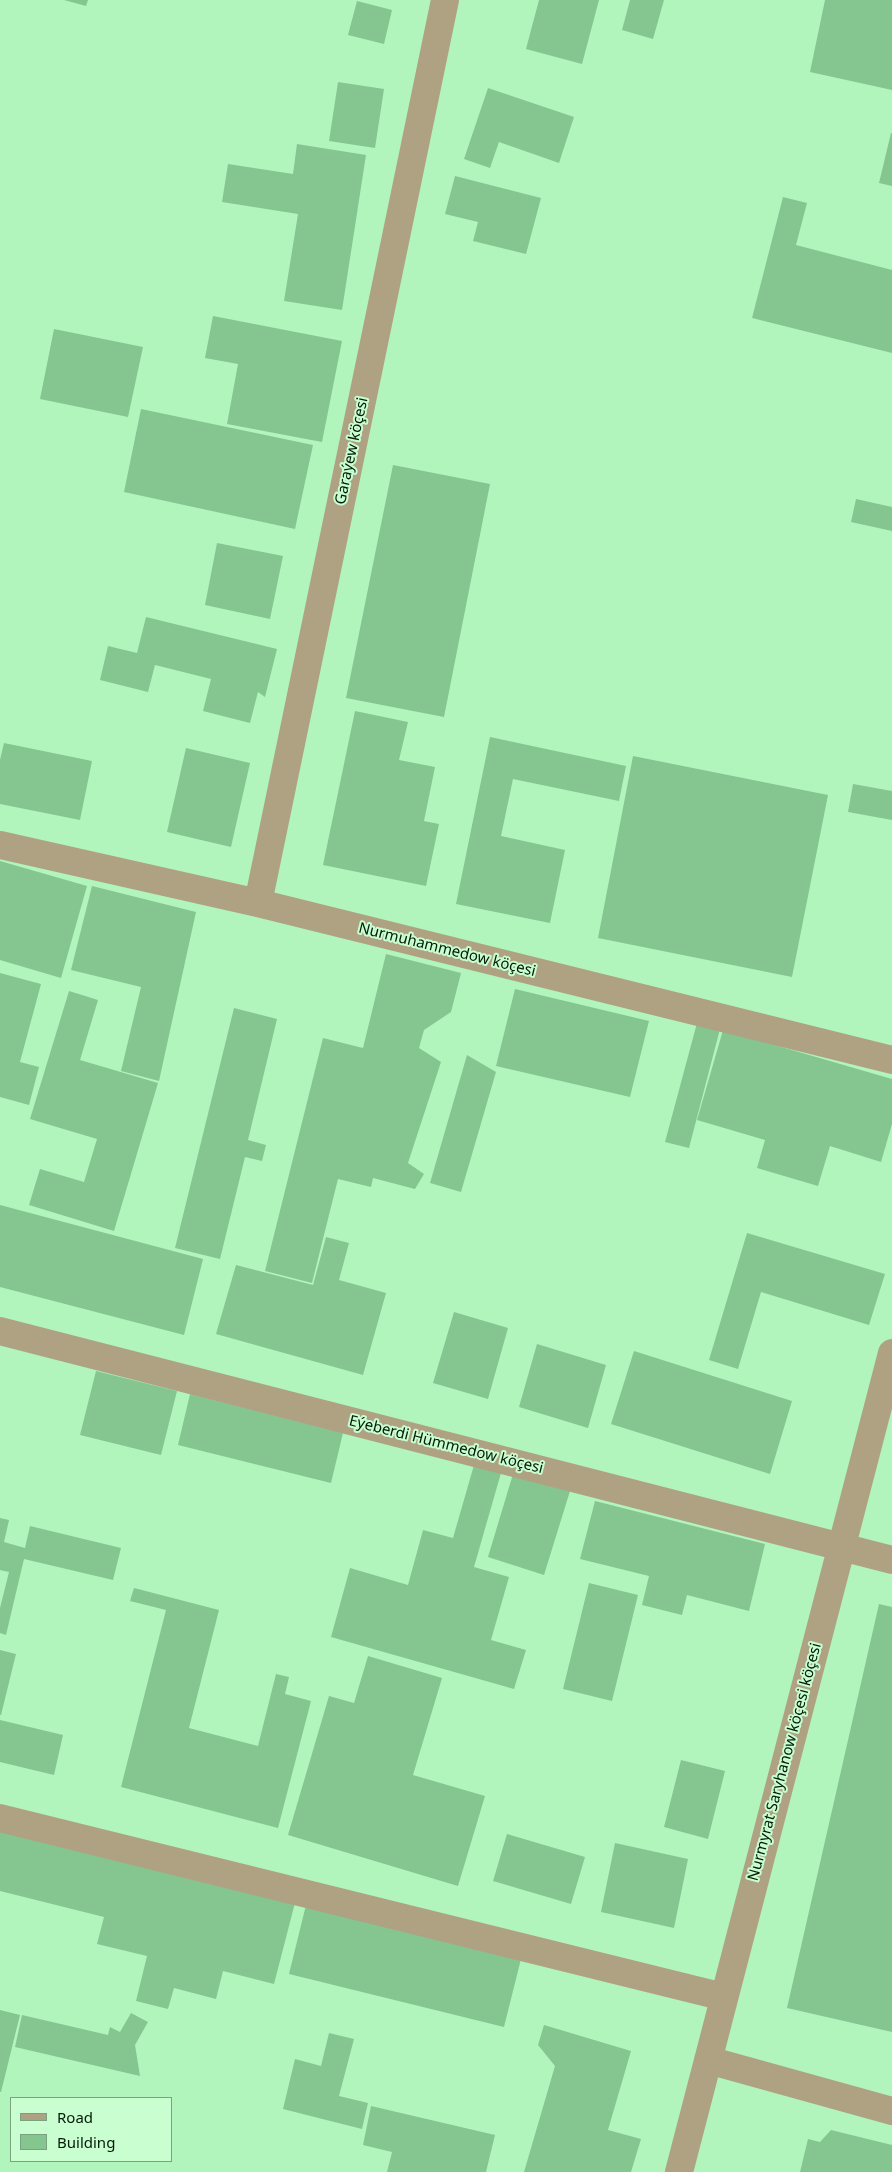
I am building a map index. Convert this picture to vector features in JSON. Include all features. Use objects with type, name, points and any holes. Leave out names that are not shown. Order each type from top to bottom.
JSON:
[{"type":"street","name":"Garaýew köçesi","points":[[258,903],[445,0]]},
{"type":"street","name":"Nurmuhammedow köçesi","points":[[0,845],[258,903],[892,1060]]},
{"type":"street","name":"Eýeberdi Hümmedow köçesi","points":[[0,1330],[892,1560]]},
{"type":"street","name":"Nurmyrat Saryhanow köçesi köçesi","points":[[679,2172],[892,1353]]},
{"type":"street","points":[[0,1818],[724,1997]]},
{"type":"street","points":[[708,2060],[892,2111]]},
{"type":"building","points":[[64,0],[88,0],[86,6]]},
{"type":"building","points":[[539,0],[599,0],[582,64],[526,49]]},
{"type":"building","points":[[630,0],[664,0],[653,39],[622,30]]},
{"type":"building","points":[[825,0],[892,0],[892,90],[810,72]]},
{"type":"building","points":[[357,1],[392,10],[384,44],[348,35]]},
{"type":"building","points":[[338,82],[384,89],[375,148],[329,141]]},
{"type":"building","points":[[488,88],[574,117],[559,163],[499,142],[490,168],[464,159]]},
{"type":"building","points":[[892,133],[892,186],[879,183]]},
{"type":"building","points":[[297,144],[366,155],[342,310],[284,301],[298,214],[222,202],[228,164],[293,174]]},
{"type":"building","points":[[455,176],[541,198],[526,254],[473,241],[478,222],[445,214]]},
{"type":"building","points":[[783,197],[807,203],[796,245],[892,270],[892,353],[752,318]]},
{"type":"building","points":[[213,316],[342,341],[322,442],[227,424],[238,364],[205,358]]},
{"type":"building","points":[[54,329],[143,347],[128,417],[40,399]]},
{"type":"building","points":[[141,409],[313,445],[295,529],[124,492]]},
{"type":"building","points":[[393,465],[490,484],[444,717],[346,698]]},
{"type":"building","points":[[856,499],[892,507],[892,531],[851,522]]},
{"type":"building","points":[[217,543],[283,556],[270,619],[205,605]]},
{"type":"building","points":[[146,617],[277,649],[265,697],[258,692],[250,723],[203,711],[211,679],[155,665],[148,692],[100,680],[108,646],[137,653]]},
{"type":"building","points":[[355,711],[408,722],[399,760],[435,767],[424,821],[439,824],[426,886],[323,865]]},
{"type":"building","points":[[490,737],[626,766],[619,801],[513,779],[501,836],[565,850],[550,923],[456,904]]},
{"type":"building","points":[[4,743],[92,761],[80,820],[0,804],[0,760]]},
{"type":"building","points":[[186,748],[250,763],[231,847],[167,832]]},
{"type":"building","points":[[633,756],[828,795],[792,977],[598,938]]},
{"type":"building","points":[[853,784],[892,791],[892,820],[848,812]]},
{"type":"building","points":[[0,861],[87,886],[61,978],[0,960]]},
{"type":"building","points":[[92,886],[196,912],[159,1081],[121,1071],[141,987],[71,970]]},
{"type":"building","points":[[386,954],[461,973],[451,1012],[424,1030],[419,1048],[441,1062],[408,1163],[424,1174],[415,1189],[373,1178],[371,1187],[338,1179],[312,1283],[265,1271],[323,1038],[363,1048]]},
{"type":"building","points":[[0,973],[41,984],[20,1062],[39,1067],[29,1105],[0,1097]]},
{"type":"building","points":[[515,989],[649,1021],[630,1097],[496,1066]]},
{"type":"building","points":[[69,991],[98,1000],[80,1060],[158,1083],[114,1231],[29,1205],[40,1169],[84,1182],[97,1139],[30,1119]]},
{"type":"building","points":[[234,1008],[277,1019],[248,1140],[266,1145],[262,1161],[245,1157],[220,1259],[175,1248]]},
{"type":"building","points":[[697,1023],[720,1029],[689,1148],[665,1142]]},
{"type":"building","points":[[723,1030],[892,1079],[892,1124],[881,1162],[830,1146],[818,1186],[757,1168],[765,1140],[697,1120]]},
{"type":"building","points":[[467,1055],[496,1072],[461,1192],[430,1183]]},
{"type":"building","points":[[0,1205],[203,1259],[184,1335],[0,1287]]},
{"type":"building","points":[[747,1233],[885,1274],[869,1325],[761,1292],[738,1369],[709,1360]]},
{"type":"building","points":[[326,1237],[349,1243],[339,1280],[386,1293],[363,1375],[216,1334],[236,1265],[313,1285]]},
{"type":"building","points":[[454,1312],[508,1328],[488,1399],[433,1383]]},
{"type":"building","points":[[537,1344],[606,1365],[588,1428],[519,1407]]},
{"type":"building","points":[[634,1351],[792,1401],[770,1474],[611,1424]]},
{"type":"building","points":[[96,1371],[177,1391],[161,1455],[80,1435]]},
{"type":"building","points":[[190,1394],[343,1433],[331,1483],[178,1445]]},
{"type":"building","points":[[474,1465],[501,1473],[474,1567],[509,1577],[491,1640],[526,1650],[514,1689],[331,1637],[350,1568],[408,1585],[423,1530],[453,1538]]},
{"type":"building","points":[[513,1474],[570,1491],[544,1575],[488,1557]]},
{"type":"building","points":[[595,1501],[765,1544],[749,1611],[687,1595],[682,1615],[642,1605],[649,1576],[580,1559]]},
{"type":"building","points":[[0,1518],[9,1520],[4,1542],[25,1548],[30,1526],[121,1548],[113,1580],[24,1559],[6,1635],[0,1633],[0,1608],[9,1572],[0,1570]]},
{"type":"building","points":[[589,1583],[638,1595],[612,1701],[563,1689]]},
{"type":"building","points":[[134,1588],[219,1610],[189,1728],[258,1746],[276,1674],[289,1677],[285,1694],[311,1701],[278,1828],[121,1787],[166,1610],[130,1601]]},
{"type":"building","points":[[879,1604],[892,1607],[892,2032],[787,2008]]},
{"type":"building","points":[[0,1650],[16,1654],[1,1715],[0,1715]]},
{"type":"building","points":[[368,1656],[442,1678],[413,1775],[485,1796],[458,1886],[288,1835],[329,1696],[354,1703]]},
{"type":"building","points":[[0,1720],[63,1735],[54,1775],[0,1762]]},
{"type":"building","points":[[681,1760],[725,1771],[708,1839],[664,1827]]},
{"type":"building","points":[[0,1819],[297,1895],[274,1984],[223,1971],[216,1999],[174,1988],[168,2009],[136,2001],[147,1956],[97,1944],[104,1917],[0,1891]]},
{"type":"building","points":[[507,1834],[585,1857],[571,1904],[493,1881]]},
{"type":"building","points":[[615,1843],[688,1859],[674,1928],[601,1912]]},
{"type":"building","points":[[307,1901],[522,1955],[504,2027],[289,1974]]},
{"type":"building","points":[[0,2010],[20,2015],[1,2092],[0,2092]]},
{"type":"building","points":[[131,2013],[148,2022],[135,2045],[140,2076],[15,2047],[22,2015],[108,2035],[110,2027],[120,2032]]},
{"type":"building","points":[[544,2025],[631,2051],[608,2130],[641,2139],[631,2172],[524,2172],[555,2066],[538,2045]]},
{"type":"building","points":[[329,2033],[354,2039],[339,2096],[368,2103],[362,2129],[283,2109],[295,2059],[321,2066]]},
{"type":"building","points":[[371,2106],[495,2135],[486,2172],[387,2172],[392,2152],[363,2145]]},
{"type":"building","points":[[831,2130],[892,2145],[892,2172],[800,2172],[808,2139],[820,2142]]}]
